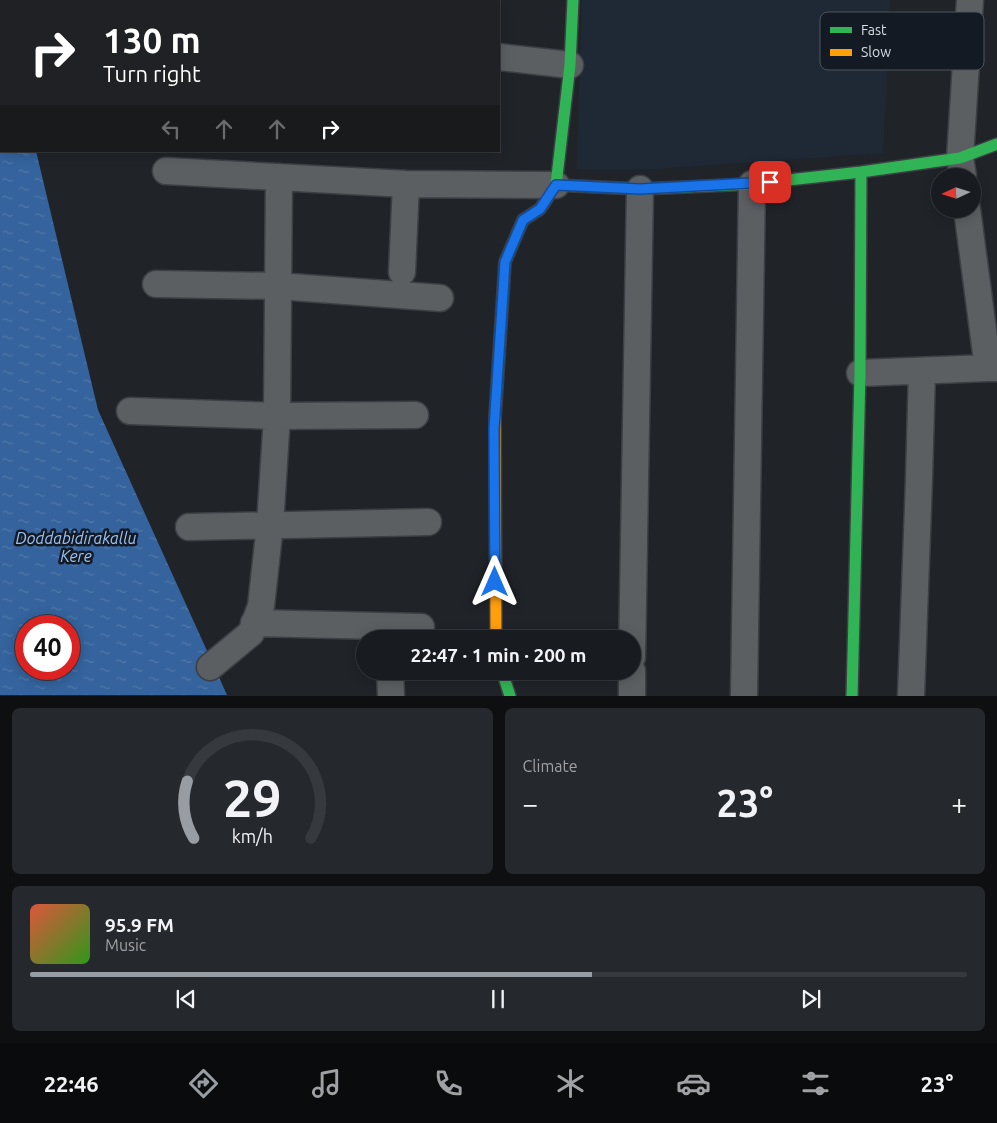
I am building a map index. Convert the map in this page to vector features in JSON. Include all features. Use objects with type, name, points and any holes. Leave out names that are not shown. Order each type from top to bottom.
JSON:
[{"type":"street","points":[[496,630],[494,429],[505,262],[523,220],[540,209],[556,185],[570,65],[573,0]]},
{"type":"street","points":[[500,57],[570,65]]},
{"type":"street","points":[[962,167],[967,70]]},
{"type":"street","points":[[166,172],[406,184],[556,185],[640,189],[752,184],[861,172],[962,167],[997,144]]},
{"type":"street","points":[[852,696],[860,373],[861,172]]},
{"type":"street","points":[[210,667],[251,632],[261,606],[270,525],[277,416],[279,177]]},
{"type":"street","points":[[402,272],[406,184]]},
{"type":"street","points":[[744,696],[752,184]]},
{"type":"street","points":[[632,630],[640,189]]},
{"type":"street","points":[[860,373],[993,368],[968,218]]},
{"type":"street","points":[[156,284],[278,286],[440,298]]},
{"type":"street","points":[[911,696],[920,479],[922,371]]},
{"type":"street","points":[[130,411],[277,416],[415,415]]},
{"type":"street","points":[[189,527],[428,522]]},
{"type":"street","points":[[254,623],[358,630]]},
{"type":"street","points":[[402,630],[422,627]]},
{"type":"street","points":[[390,680],[391,696]]},
{"type":"street","points":[[505,680],[510,696]]},
{"type":"street","points":[[632,680],[632,696]]},
{"type":"shaded area","points":[[582,0],[890,0],[889,12],[820,12],[820,70],[887,70],[883,153],[654,169],[577,169]]},
{"type":"water","name":"Doddabidirakallu Kere","points":[[0,152],[36,152],[98,410],[227,695],[0,695]]},
{"type":"traffic: fast","points":[[495,417],[505,262],[523,220],[540,209],[556,185],[570,65],[573,0]]},
{"type":"traffic: fast","points":[[556,185],[640,189],[752,184],[861,172],[960,158],[997,144]]},
{"type":"traffic: fast","points":[[852,696],[860,373],[861,172]]},
{"type":"traffic: fast","points":[[505,680],[510,696]]},
{"type":"traffic: slow","points":[[495,417],[496,630]]},
{"type":"route","points":[[495,582],[494,429],[505,262],[523,220],[540,209],[556,185],[640,189],[770,182]]}]
